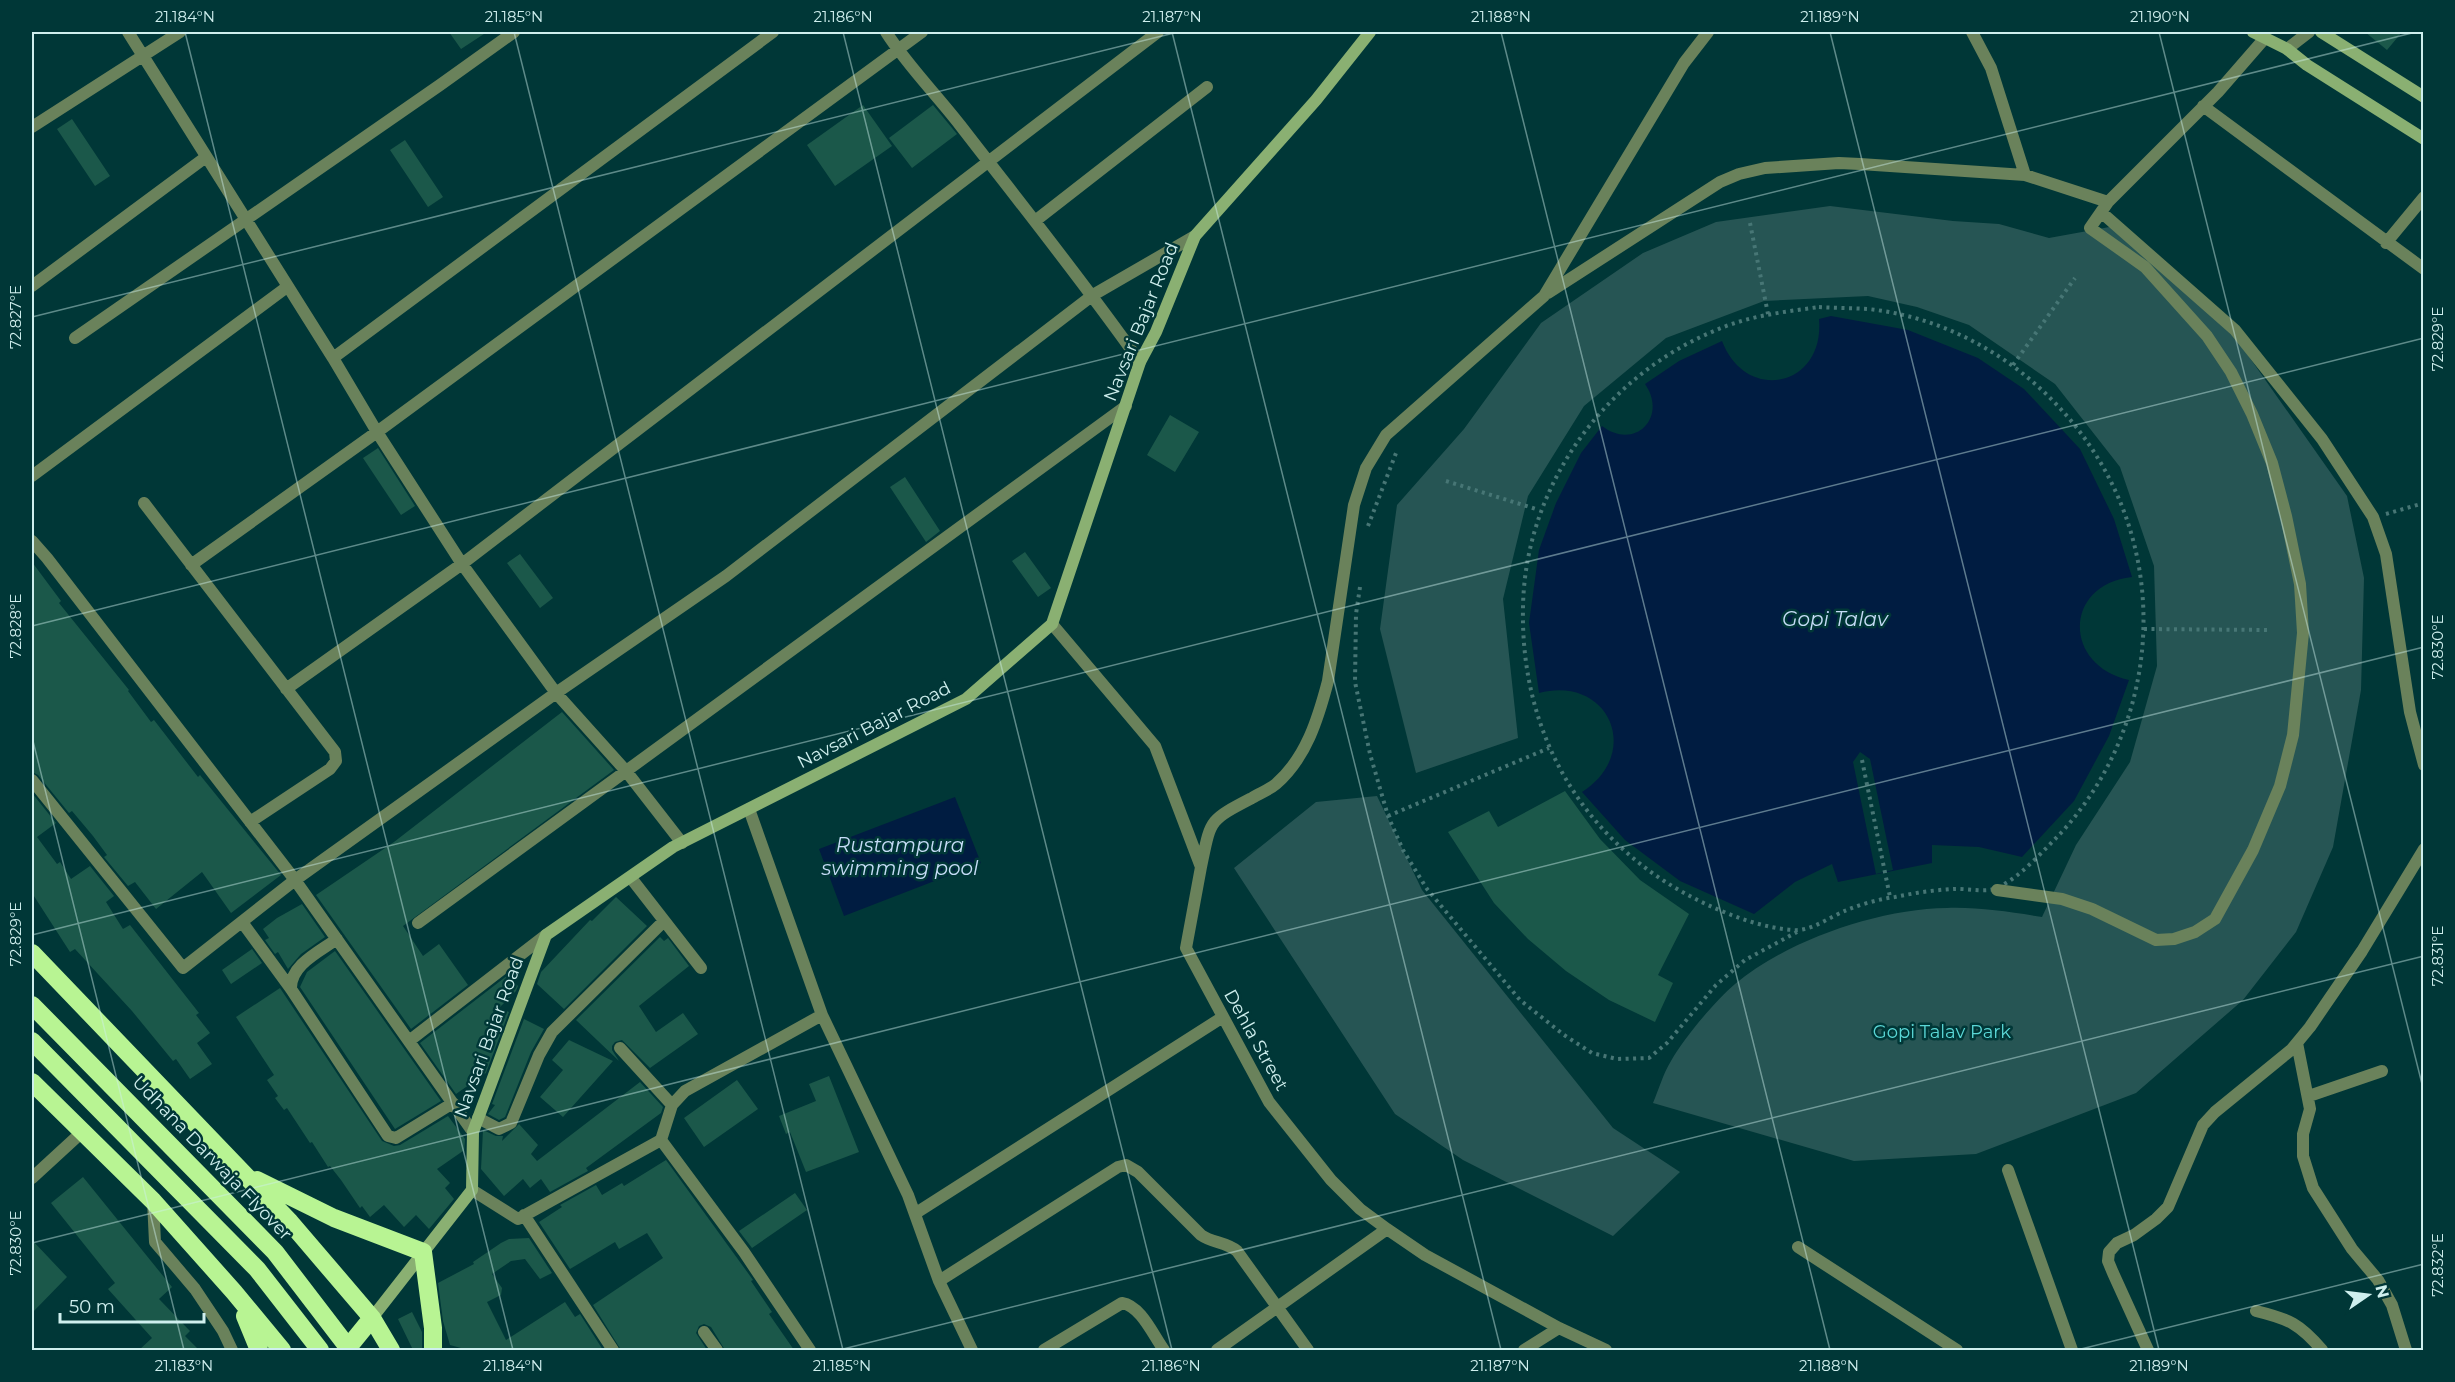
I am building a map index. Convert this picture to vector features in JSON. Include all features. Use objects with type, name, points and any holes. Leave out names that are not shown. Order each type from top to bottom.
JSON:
[{"type":"highway","points":[[32,953],[291,1222],[372,1318],[391,1350]]},
{"type":"highway","name":"Udhana Darwaja Flyover","points":[[32,1005],[275,1252],[348,1350]]},
{"type":"highway","points":[[32,1041],[257,1269],[320,1350]]},
{"type":"highway","points":[[32,1082],[81,1133],[153,1201],[282,1350]]},
{"type":"highway","points":[[244,1174],[334,1218],[423,1252],[434,1350]]},
{"type":"highway","points":[[234,1292],[259,1350]]},
{"type":"highway","points":[[348,1350],[372,1318]]},
{"type":"main road","name":"Navsari Bajar Road","points":[[472,1190],[473,1132],[546,935],[682,843],[966,699],[1052,624],[1140,362],[1156,332],[1195,236],[1316,100],[1370,32]]},
{"type":"main road","points":[[2253,32],[2287,49],[2307,65],[2424,139]]},
{"type":"main road","points":[[2321,32],[2424,97]]},
{"type":"main road","points":[[372,1318],[472,1190]]},
{"type":"street","points":[[128,32],[377,432],[462,564],[556,693],[626,771],[682,843]]},
{"type":"street","points":[[32,111],[35,125],[180,32]]},
{"type":"street","points":[[75,338],[514,32]]},
{"type":"street","points":[[333,358],[773,32]]},
{"type":"street","points":[[886,32],[897,49],[1093,295],[1140,362]]},
{"type":"street","points":[[191,565],[377,432],[922,32]]},
{"type":"street","points":[[286,689],[462,564],[1158,32]]},
{"type":"street","points":[[1544,296],[1684,63],[1708,32]]},
{"type":"street","points":[[1972,32],[1991,68],[2025,175]]},
{"type":"street","points":[[2287,49],[2309,32]]},
{"type":"street","points":[[1997,890],[2062,899],[2092,909],[2156,940],[2174,939],[2195,932],[2215,919],[2253,850],[2280,786],[2293,735],[2303,633],[2300,584],[2272,463],[2231,372],[2206,336],[2145,267],[2090,228],[2105,207],[2265,38]]},
{"type":"street","points":[[1035,221],[1207,87]]},
{"type":"street","points":[[2203,106],[2424,269]]},
{"type":"street","points":[[32,286],[206,157]]},
{"type":"street","points":[[1544,296],[1713,187],[1739,174],[1766,168],[1839,163],[2025,175],[2105,207],[2235,330],[2322,439],[2373,517],[2386,554],[2410,712],[2424,765]]},
{"type":"street","points":[[2386,243],[2424,197]]},
{"type":"street","points":[[32,780],[183,968],[295,880],[556,693],[726,576],[1093,295],[1195,236]]},
{"type":"street","points":[[32,476],[287,287]]},
{"type":"street","name":"Dehla Street","points":[[1544,296],[1386,435],[1366,468],[1354,505],[1328,681],[1321,708],[1306,745],[1295,764],[1274,786],[1214,819],[1201,867],[1186,948],[1269,1102],[1331,1180],[1360,1209],[1425,1255],[1559,1328],[1606,1350]]},
{"type":"street","points":[[418,923],[1126,406]]},
{"type":"street","points":[[144,502],[335,752],[336,761],[330,769],[250,822]]},
{"type":"street","points":[[32,541],[295,880],[473,1132]]},
{"type":"street","points":[[1052,624],[1155,746],[1201,867]]},
{"type":"street","points":[[749,808],[822,1015],[916,1213],[939,1281],[972,1350]]},
{"type":"street","points":[[2148,1350],[2108,1261],[2109,1252],[2117,1243],[2134,1235],[2168,1207],[2203,1125],[2209,1118],[2297,1043],[2362,951],[2424,849]]},
{"type":"street","points":[[631,878],[701,968]]},
{"type":"street","points":[[478,1118],[499,1129],[511,1123],[539,1055],[552,1032],[664,921]]},
{"type":"street","points":[[242,922],[291,989],[388,1136],[396,1138],[453,1103]]},
{"type":"street","points":[[409,1041],[546,935]]},
{"type":"street","points":[[291,989],[291,981],[300,966],[337,939]]},
{"type":"street","points":[[472,1190],[518,1219],[661,1140],[672,1105],[685,1091],[822,1015]]},
{"type":"street","points":[[916,1213],[1223,1017]]},
{"type":"street","points":[[2297,1043],[2310,1109],[2303,1134],[2303,1156],[2313,1188],[2352,1249],[2378,1280],[2392,1305],[2406,1350]]},
{"type":"street","points":[[620,1048],[672,1105]]},
{"type":"street","points":[[2309,1096],[2382,1071]]},
{"type":"street","points":[[32,1178],[81,1133]]},
{"type":"street","points":[[661,1140],[744,1252],[810,1350]]},
{"type":"street","points":[[939,1281],[1118,1167],[1126,1165],[1138,1172],[1201,1235],[1211,1242],[1231,1246],[1237,1251],[1308,1350]]},
{"type":"street","points":[[2008,1170],[2072,1350]]},
{"type":"street","points":[[153,1201],[155,1242],[195,1289],[223,1331],[232,1350]]},
{"type":"street","points":[[524,1215],[613,1350]]},
{"type":"street","points":[[1217,1350],[1387,1229]]},
{"type":"street","points":[[1798,1247],[1957,1350]]},
{"type":"street","points":[[1044,1350],[1122,1303],[1130,1304],[1138,1312],[1164,1350]]},
{"type":"street","points":[[2256,1311],[2280,1317],[2298,1325],[2322,1350]]},
{"type":"street","points":[[1524,1350],[1559,1328]]},
{"type":"street","points":[[704,1332],[717,1350]]},
{"type":"path","points":[[1750,223],[1768,314]]},
{"type":"path","points":[[2013,365],[2075,279]]},
{"type":"path","points":[[1360,580],[1356,614],[1355,682],[1388,816],[1403,850],[1427,890],[1520,1000],[1564,1035],[1592,1053],[1617,1059],[1649,1058],[1673,1036],[1716,985],[1745,960],[1798,932],[1849,909],[1890,897],[1952,889],[1997,890],[2038,857],[2082,810],[2115,754],[2136,693],[2145,629],[2142,578],[2131,528],[2112,481],[2085,437],[2052,398],[2013,365],[1969,339],[1921,320],[1871,309],[1819,308],[1768,314],[1715,330],[1666,356],[1622,389],[1585,430],[1555,478],[1535,529],[1523,584],[1522,640],[1530,695],[1549,748],[1581,804],[1624,852],[1676,891],[1735,918],[1798,932]]},
{"type":"path","points":[[1367,536],[1368,525],[1396,453]]},
{"type":"path","points":[[1446,481],[1536,509]]},
{"type":"path","points":[[2373,517],[2424,503]]},
{"type":"path","points":[[2145,629],[2268,630]]},
{"type":"path","points":[[1388,816],[1549,748]]},
{"type":"path","points":[[1862,760],[1890,897]]},
{"type":"green space","name":"Gopi Talav Park","points":[[1830,206],[1953,221],[1999,224],[2049,238],[2115,226],[2188,286],[2240,344],[2347,496],[2364,578],[2361,690],[2333,847],[2296,932],[2243,1000],[2136,1093],[1976,1154],[1854,1161],[1653,1103],[1666,1071],[1677,1052],[1718,1000],[1756,968],[1807,941],[1864,921],[1920,910],[1971,908],[2042,917],[2076,845],[2130,762],[2157,666],[2154,566],[2120,467],[2055,384],[1969,325],[1917,307],[1868,296],[1764,301],[1666,338],[1584,406],[1528,496],[1503,599],[1518,738],[1416,773],[1380,629],[1397,505],[1464,429],[1541,323],[1643,253],[1716,222]]},
{"type":"green space","points":[[1377,796],[1422,890],[1613,1128],[1680,1172],[1613,1236],[1463,1160],[1395,1114],[1234,868],[1316,802]]},
{"type":"water","name":"Gopi Talav","points":[[1831,316],[1908,330],[1978,358],[2024,389],[2080,449],[2114,519],[2132,577],[2110,583],[2093,594],[2084,609],[2080,626],[2083,643],[2092,659],[2107,672],[2129,680],[2109,736],[2074,801],[2022,857],[1979,847],[1932,845],[1932,863],[1838,882],[1832,864],[1795,882],[1754,914],[1680,881],[1625,840],[1582,792],[1601,776],[1611,758],[1614,739],[1610,721],[1599,706],[1584,695],[1563,690],[1539,693],[1529,623],[1539,550],[1556,503],[1581,453],[1602,426],[1614,433],[1626,435],[1644,427],[1653,408],[1651,396],[1645,384],[1679,361],[1722,341],[1733,361],[1748,374],[1765,380],[1782,379],[1797,372],[1810,360],[1818,342],[1819,319]]},
{"type":"water","name":"Rustampura swimming pool","points":[[955,797],[981,863],[844,916],[819,849]]},
{"type":"pier","points":[[1860,752],[1870,759],[1893,870],[1876,874],[1853,762]]},
{"type":"building","points":[[449,32],[487,32],[461,49]]},
{"type":"building","points":[[2365,32],[2402,32],[2387,50]]},
{"type":"building","points":[[863,105],[892,146],[835,186],[807,145]]},
{"type":"building","points":[[933,105],[957,134],[912,168],[889,138]]},
{"type":"building","points":[[72,119],[110,176],[95,186],[57,129]]},
{"type":"building","points":[[405,140],[443,197],[428,207],[390,150]]},
{"type":"building","points":[[1170,415],[1199,432],[1175,472],[1147,455]]},
{"type":"building","points":[[378,448],[415,506],[401,515],[363,458]]},
{"type":"building","points":[[905,477],[940,531],[926,542],[890,487]]},
{"type":"building","points":[[1025,552],[1051,588],[1038,597],[1012,561]]},
{"type":"building","points":[[520,554],[553,598],[540,608],[507,563]]},
{"type":"building","points":[[32,562],[61,601],[59,603],[129,690],[151,722],[154,720],[198,777],[200,775],[281,875],[231,913],[202,872],[156,909],[135,882],[128,886],[104,857],[107,855],[72,811],[69,813],[38,775],[32,772]]},
{"type":"building","points":[[562,712],[614,770],[403,926],[423,956],[439,944],[468,985],[411,1029],[316,895],[394,842]]},
{"type":"building","points":[[1565,791],[1600,839],[1640,880],[1689,914],[1658,975],[1673,983],[1655,1022],[1609,1000],[1566,971],[1528,939],[1494,903],[1448,832],[1489,811],[1498,827]]},
{"type":"building","points":[[32,793],[56,823],[37,837],[57,864],[60,862],[71,879],[90,866],[114,896],[106,902],[123,929],[130,925],[199,1013],[196,1015],[210,1033],[197,1043],[212,1064],[190,1079],[176,1059],[173,1061],[132,1011],[75,949],[70,952],[32,893]]},
{"type":"building","points":[[616,897],[647,926],[564,1009],[537,984],[541,972],[590,920],[592,921]]},
{"type":"building","points":[[302,904],[325,937],[301,954],[288,969],[278,952],[275,954],[265,940],[269,938],[263,929]]},
{"type":"building","points":[[660,937],[664,941],[668,938],[689,966],[639,1006],[656,1032],[683,1013],[698,1034],[650,1068],[622,1040],[615,1042],[612,1046],[619,1061],[576,1020]]},
{"type":"building","points":[[252,949],[262,963],[231,984],[222,970]]},
{"type":"building","points":[[335,951],[441,1101],[395,1129],[300,987],[307,972]]},
{"type":"building","points":[[508,975],[518,986],[499,1008],[509,1012],[486,1073],[456,1094],[420,1043]]},
{"type":"building","points":[[280,988],[382,1141],[394,1146],[400,1145],[448,1116],[465,1139],[464,1153],[463,1151],[437,1169],[450,1183],[445,1188],[454,1199],[429,1229],[416,1215],[404,1227],[384,1205],[370,1217],[362,1206],[360,1208],[330,1166],[328,1167],[287,1108],[284,1110],[275,1098],[278,1096],[267,1080],[274,1075],[236,1017]]},
{"type":"building","points":[[524,1019],[544,1029],[531,1052],[505,1117],[499,1120],[488,1114],[495,1105],[492,1104]]},
{"type":"building","points":[[569,1040],[613,1061],[563,1117],[540,1097],[563,1070],[552,1060]]},
{"type":"building","points":[[829,1076],[859,1152],[806,1172],[790,1132],[786,1134],[779,1116],[816,1101],[809,1084]]},
{"type":"building","points":[[737,1080],[758,1109],[704,1147],[684,1118]]},
{"type":"building","points":[[640,1082],[663,1107],[661,1113],[586,1168],[588,1171],[550,1192],[541,1179],[530,1188],[523,1179],[504,1196],[481,1169],[483,1130],[496,1136],[503,1136],[502,1141],[519,1124],[538,1145],[531,1154],[537,1161]]},
{"type":"building","points":[[666,1160],[753,1280],[751,1281],[772,1312],[769,1314],[794,1350],[725,1350],[711,1327],[704,1324],[699,1326],[696,1333],[707,1350],[621,1350],[593,1305],[663,1258],[647,1233],[619,1249],[615,1242],[570,1269],[539,1222],[562,1207],[560,1205],[596,1185],[602,1195],[622,1183],[624,1186]]},
{"type":"building","points":[[83,1177],[172,1287],[159,1299],[190,1331],[185,1336],[199,1350],[139,1350],[152,1338],[108,1289],[115,1283],[51,1203]]},
{"type":"building","points":[[795,1193],[807,1210],[752,1248],[739,1231]]},
{"type":"building","points":[[529,1238],[552,1273],[540,1279],[525,1259],[511,1261],[492,1274],[502,1288],[501,1295],[487,1302],[506,1340],[565,1302],[575,1317],[580,1314],[603,1350],[468,1350],[450,1345],[443,1321],[438,1283],[474,1264],[473,1262],[509,1239]]},
{"type":"building","points":[[32,1240],[67,1277],[32,1313]]},
{"type":"building","points":[[412,1312],[422,1332],[422,1350],[413,1350],[398,1319]]}]
